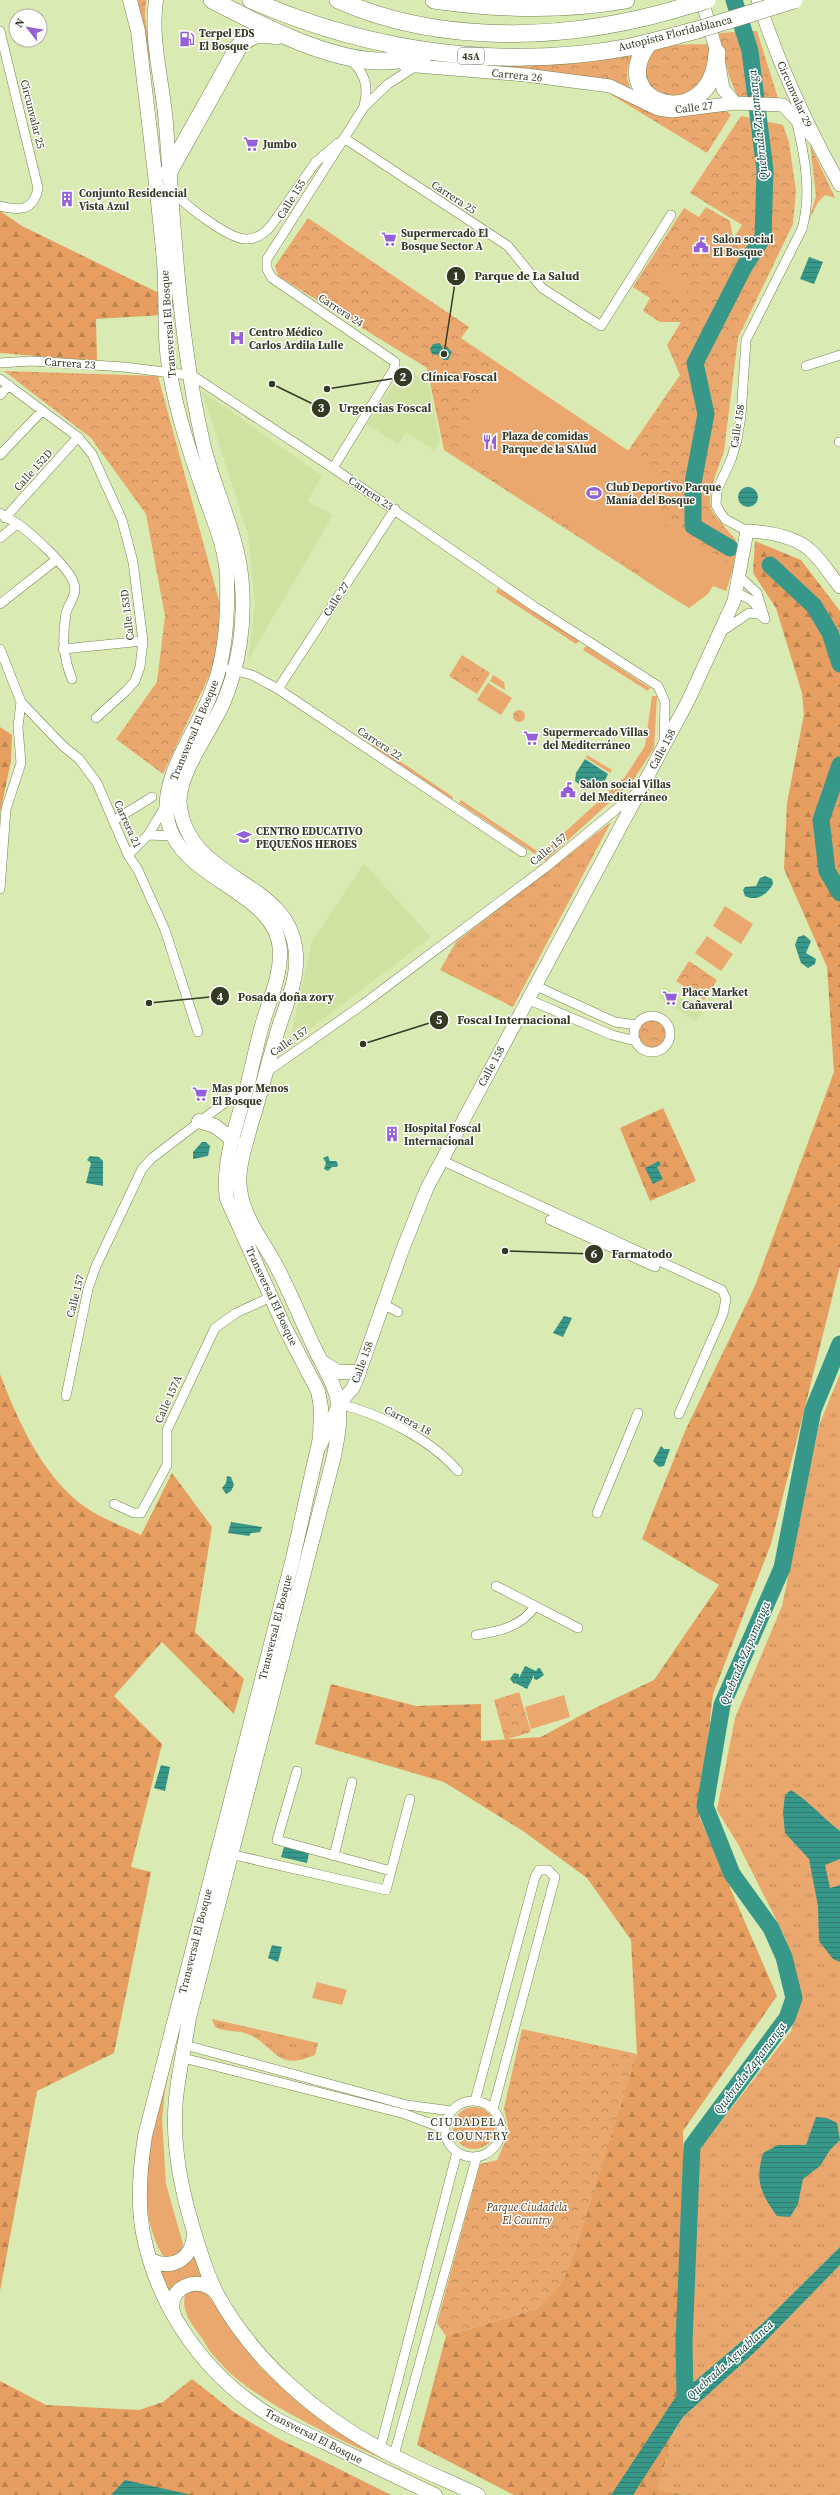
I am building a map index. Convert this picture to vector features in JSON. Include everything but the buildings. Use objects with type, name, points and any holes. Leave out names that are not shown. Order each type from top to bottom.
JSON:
[{"type":"highway","points":[[212,0],[293,40]]},
{"type":"highway","name":"Autopista Floridablanca","points":[[251,0],[309,23],[354,37],[407,48],[469,56],[549,56],[589,53],[649,43],[794,0]]},
{"type":"highway","name":"Autopista Floridablanca","points":[[338,0],[384,17],[414,24],[493,33],[551,32],[606,26],[650,18],[707,0]]},
{"type":"highway","points":[[434,0],[538,8],[617,1]]},
{"type":"highway","points":[[169,180],[239,46],[249,37],[257,34],[268,34],[340,54],[375,61],[469,56]]},
{"type":"highway","points":[[649,43],[641,53],[637,65],[638,78],[644,90],[653,99],[665,104],[684,102],[703,91],[711,80],[716,67],[717,52]]},
{"type":"main road","name":"Transversal El Bosque","points":[[130,0],[138,31],[164,263],[170,373],[186,436],[223,551],[227,574],[226,614],[220,666],[203,713],[172,778],[166,805],[168,822],[173,836],[185,853],[208,875],[256,907],[266,916],[277,937],[280,965],[278,980],[263,1022],[233,1140],[225,1186],[227,1199],[284,1326],[318,1391],[321,1430],[293,1558],[145,2136],[140,2168],[140,2200],[143,2233],[166,2301],[197,2352],[221,2379],[272,2417],[435,2495]]},
{"type":"main road","name":"Transversal El Bosque","points":[[156,0],[153,18],[166,122],[169,180],[188,375],[204,449],[236,544],[240,567],[242,620],[234,670],[216,719],[186,777],[180,806],[185,827],[198,850],[211,862],[271,903],[281,913],[292,932],[297,958],[295,974],[242,1156],[239,1183],[242,1201],[281,1275],[320,1361],[333,1383],[339,1404],[338,1433],[334,1456],[230,1854],[189,2018],[176,2098],[176,2138],[183,2197],[194,2235],[216,2293],[242,2332],[266,2361],[286,2380],[346,2428],[380,2449],[478,2495]]},
{"type":"main road","points":[[199,1121],[215,1126],[233,1140]]},
{"type":"main road","points":[[320,1361],[338,1372],[359,1372]]},
{"type":"main road","points":[[151,2260],[166,2265],[180,2261],[191,2250],[194,2235]]},
{"type":"main road","points":[[176,2318],[172,2306],[177,2293],[181,2288],[193,2282],[200,2282],[212,2288],[216,2293]]},
{"type":"street","name":"Circunvalar 29","points":[[758,0],[786,75],[815,139],[840,185]]},
{"type":"street","points":[[696,3],[717,52],[723,89],[736,103]]},
{"type":"street","name":"Circunvalar 25","points":[[0,31],[38,181],[38,191],[33,201],[27,208],[16,211],[0,206]]},
{"type":"street","name":"Calle 155","points":[[340,54],[356,65],[363,74],[367,90],[364,107]]},
{"type":"street","name":"Carrera 26","points":[[375,61],[526,75],[610,86]]},
{"type":"street","name":"Calle 155","points":[[269,274],[267,259],[364,107],[388,84],[416,66]]},
{"type":"street","points":[[786,75],[787,94],[777,104],[795,117],[815,139]]},
{"type":"street","name":"Calle 27","points":[[610,86],[658,109],[672,110],[736,103],[777,104]]},
{"type":"street","name":"Calle 158","points":[[317,1452],[339,1404],[353,1388],[382,1304],[420,1204],[441,1160],[534,985],[642,788],[722,631],[736,592],[747,531],[726,519],[720,512],[716,498],[731,460],[738,434],[746,340],[802,229],[807,212],[807,184],[795,117]]},
{"type":"street","name":"Calle 155","points":[[169,180],[186,206],[234,237],[244,239],[258,237],[271,226],[315,163],[344,138]]},
{"type":"street","name":"Carrera 25","points":[[344,138],[508,246],[542,288],[601,326],[671,215]]},
{"type":"street","name":"Carrera 24","points":[[269,274],[277,282],[393,359],[394,369],[333,468]]},
{"type":"street","points":[[806,366],[840,355]]},
{"type":"street","name":"Carrera 23","points":[[0,363],[31,360],[124,367],[188,375],[213,388],[260,422],[395,509],[535,607],[658,686],[665,702],[664,744]]},
{"type":"street","points":[[0,378],[78,437]]},
{"type":"street","points":[[0,395],[9,385]]},
{"type":"street","points":[[0,455],[42,411]]},
{"type":"street","name":"Calle 152D","points":[[3,516],[78,437]]},
{"type":"street","name":"Calle 153D","points":[[78,437],[92,454],[122,520],[133,562],[143,642],[140,666],[135,681],[96,718]]},
{"type":"street","name":"Calle 27","points":[[278,689],[395,509]]},
{"type":"street","points":[[3,516],[17,524],[45,547],[73,582],[74,593],[67,611],[63,649],[65,660],[72,679]]},
{"type":"street","points":[[0,538],[17,524]]},
{"type":"street","points":[[747,531],[775,534],[794,540],[811,550],[840,587]]},
{"type":"street","points":[[0,604],[56,560]]},
{"type":"street","points":[[739,576],[757,594],[765,619]]},
{"type":"street","points":[[736,592],[757,605],[765,619]]},
{"type":"street","points":[[722,631],[749,613],[759,614],[765,619]]},
{"type":"street","points":[[63,649],[143,642]]},
{"type":"street","name":"Carrera 21","points":[[0,649],[21,702],[63,746],[79,759],[96,783],[128,855],[138,870],[165,930],[198,1032]]},
{"type":"street","name":"Carrera 22","points":[[220,666],[252,675],[278,689],[522,852]]},
{"type":"street","points":[[0,889],[6,809],[21,763],[18,727],[21,702]]},
{"type":"street","name":"Calle 157","points":[[66,1396],[88,1289],[96,1266],[142,1169],[152,1158],[199,1121],[362,1005],[545,868],[642,788]]},
{"type":"street","points":[[113,821],[152,797]]},
{"type":"street","points":[[128,855],[148,836],[166,805]]},
{"type":"street","points":[[148,836],[173,836]]},
{"type":"street","points":[[534,985],[616,1022],[637,1026]]},
{"type":"street","points":[[527,999],[612,1035],[636,1040]]},
{"type":"street","points":[[650,1016],[661,1018],[668,1026],[670,1037],[665,1046],[655,1051],[642,1050],[636,1040],[637,1026],[650,1016]]},
{"type":"street","points":[[441,1160],[655,1266]]},
{"type":"street","points":[[550,1220],[672,1273],[718,1286],[725,1294],[726,1299],[719,1324],[679,1414]]},
{"type":"street","name":"Calle 157A","points":[[114,1504],[134,1514],[141,1513],[167,1465],[167,1430],[215,1328],[236,1313],[271,1297]]},
{"type":"street","points":[[382,1304],[398,1312]]},
{"type":"street","points":[[318,1391],[327,1400],[339,1404]]},
{"type":"street","name":"Carrera 18","points":[[339,1404],[356,1408],[385,1426],[425,1441],[443,1454],[458,1471]]},
{"type":"street","points":[[597,1513],[638,1414]]},
{"type":"street","points":[[496,1586],[578,1628]]},
{"type":"street","points":[[476,1635],[514,1625],[528,1617],[535,1606]]},
{"type":"street","points":[[297,1771],[277,1840],[391,1871]]},
{"type":"street","points":[[334,1856],[352,1782]]},
{"type":"street","points":[[230,1854],[386,1890],[410,1799]]},
{"type":"street","points":[[475,2101],[535,1877],[539,1870],[548,1870],[555,1877],[493,2110]]},
{"type":"street","points":[[184,2052],[407,2105],[451,2111]]},
{"type":"street","points":[[184,2052],[405,2114],[445,2129]]},
{"type":"street","points":[[475,2101],[493,2110],[500,2121],[500,2135],[489,2151],[477,2156],[457,2152],[448,2142],[445,2129],[451,2111],[462,2103],[475,2101]]},
{"type":"street","points":[[380,2449],[457,2152]]},
{"type":"street","points":[[394,2455],[477,2156]]},
{"type":"shaded area","points":[[405,368],[428,382],[440,440],[434,450],[406,432],[398,444],[367,424]]},
{"type":"shaded area","points":[[202,391],[322,476],[307,501],[333,515],[248,660],[255,603],[248,534]]},
{"type":"shaded area","points":[[364,864],[431,937],[289,1045],[312,941]]},
{"type":"shaded area","points":[[664,987],[703,1013],[695,1021],[658,997]]},
{"type":"green space","points":[[135,0],[146,0],[145,16],[152,69]]},
{"type":"green space","points":[[757,31],[778,98],[737,96],[729,76],[719,33]]},
{"type":"green space","points":[[707,44],[713,50],[708,77],[680,99],[650,93],[644,65],[647,57],[652,52],[660,48],[670,46]]},
{"type":"green space","points":[[634,52],[627,70],[631,89],[596,77],[419,63],[444,59]]},
{"type":"green space","points":[[615,93],[723,109],[731,115],[707,153],[610,94]]},
{"type":"green space","points":[[741,116],[783,125],[789,142],[796,191],[793,224],[738,338],[724,451],[711,488],[711,509],[736,540],[734,566],[679,602],[444,450],[427,368],[278,276],[275,266],[308,218],[469,327],[461,338],[628,451],[680,375],[667,345],[681,322],[660,322],[643,311],[650,298],[633,287],[684,208],[699,217],[706,207],[730,221],[733,239],[742,225],[690,193]]},
{"type":"green space","points":[[810,144],[835,198],[825,195],[818,202],[809,220],[816,196]]},
{"type":"green space","points":[[0,211],[22,226],[159,293],[163,315],[96,319],[97,361],[0,353]]},
{"type":"green space","points":[[663,263],[692,281],[683,297],[653,278]]},
{"type":"green space","name":"Club Deportivo Parque Manía del Bosque","points":[[499,364],[675,482],[660,504],[665,525],[734,566],[726,591],[713,586],[708,594],[689,608],[643,579],[645,575],[469,460],[471,408]]},
{"type":"green space","points":[[4,371],[158,376],[221,608],[215,663],[163,774],[116,739],[157,682],[165,616],[146,514],[91,438]]},
{"type":"green space","points":[[755,541],[801,560],[840,611],[840,1266],[771,1544],[713,1694],[699,1816],[777,1996],[683,2131],[685,2388],[658,2489],[686,2495],[514,2495],[417,2445],[446,2336],[539,2308],[637,2054],[631,1940],[587,1878],[523,1831],[444,1782],[315,1744],[331,1684],[416,1706],[481,1704],[481,1741],[541,1737],[587,1712],[654,1680],[719,1585],[642,1539],[686,1429],[755,1286],[834,1072],[827,967],[784,869],[787,803],[804,714],[802,693],[776,608],[753,573]]},
{"type":"green space","points":[[498,588],[579,641],[576,644],[496,592]]},
{"type":"green space","points":[[586,646],[650,688],[648,691],[583,650]]},
{"type":"green space","points":[[462,655],[490,673],[477,694],[449,676]]},
{"type":"green space","points":[[493,675],[504,682],[505,690],[490,681]]},
{"type":"green space","points":[[488,683],[512,698],[501,715],[477,700]]},
{"type":"green space","points":[[652,696],[657,696],[654,748],[632,782],[545,861],[540,855],[625,777],[645,746]]},
{"type":"green space","points":[[519,710],[523,712],[525,716],[523,720],[519,722],[515,720],[513,716],[515,712]]},
{"type":"green space","points":[[0,727],[12,735],[11,761],[0,813]]},
{"type":"green space","points":[[373,743],[453,797],[452,800],[371,746]]},
{"type":"green space","points":[[587,755],[612,770],[610,773],[586,758]]},
{"type":"green space","points":[[461,800],[537,851],[535,854],[459,803]]},
{"type":"green space","points":[[611,822],[513,1007],[440,970],[456,942]]},
{"type":"green space","points":[[725,906],[753,924],[741,944],[713,926]]},
{"type":"green space","points":[[707,936],[733,954],[721,971],[695,953]]},
{"type":"green space","points":[[689,961],[717,980],[704,1000],[676,981]]},
{"type":"green space","points":[[653,1017],[662,1020],[666,1024],[669,1033],[666,1042],[662,1046],[653,1049],[644,1046],[640,1042],[637,1033],[640,1024],[644,1020]]},
{"type":"green space","points":[[663,1108],[696,1181],[650,1201],[620,1128]]},
{"type":"green space","points":[[0,1374],[23,1428],[43,1462],[67,1491],[81,1504],[95,1513],[141,1535],[172,1473],[212,1527],[195,1632],[244,1679],[234,1714],[162,1642],[114,1696],[162,1744],[131,1867],[151,1872],[114,2053],[37,2091],[0,2291]]},
{"type":"green space","points":[[840,1374],[840,2247],[763,2323],[688,2387],[685,2344],[699,2150],[791,2031],[800,1992],[786,1939],[738,1844],[717,1810],[735,1718],[782,1606],[819,1425]]},
{"type":"green space","points":[[519,1692],[531,1732],[505,1740],[494,1700]]},
{"type":"green space","points":[[564,1695],[570,1717],[531,1729],[525,1707]]},
{"type":"green space","points":[[317,1982],[347,1990],[342,2005],[312,1998]]},
{"type":"green space","points":[[212,2019],[318,2043],[315,2055],[302,2060],[292,2061],[284,2059],[278,2056],[259,2040],[246,2033],[223,2030],[215,2027]]},
{"type":"green space","name":"Parque Ciudadela El Country","points":[[522,2029],[637,2054],[576,2249],[562,2284],[539,2308],[446,2336],[437,2323],[480,2164],[497,2160],[509,2133],[504,2108]]},
{"type":"green space","points":[[176,2041],[165,2090],[162,2119],[166,2184],[183,2244],[179,2255],[173,2258],[163,2256],[150,2226],[147,2209],[146,2174],[153,2114]]},
{"type":"green space","points":[[474,2107],[489,2113],[495,2128],[489,2143],[474,2149],[459,2143],[453,2128],[459,2113]]},
{"type":"green space","points":[[194,2248],[206,2277],[191,2277],[182,2281],[170,2303],[156,2266],[171,2271],[184,2265]]},
{"type":"green space","points":[[840,2265],[840,2495],[686,2495],[658,2489],[672,2435],[683,2417],[753,2354]]},
{"type":"green space","points":[[204,2290],[260,2367],[276,2381],[396,2465],[299,2419],[274,2405],[231,2374],[211,2352],[190,2321],[185,2310],[184,2298],[186,2291]]},
{"type":"green space","points":[[192,2379],[235,2413],[279,2439],[391,2495],[0,2495],[0,2381],[46,2405],[139,2410],[163,2402]]},
{"type":"water","points":[[809,257],[823,262],[814,284],[800,279]]},
{"type":"water","points":[[440,343],[443,349],[447,347],[452,352],[448,360],[443,360],[440,355],[432,354],[430,349],[433,344]]},
{"type":"water","points":[[744,487],[752,487],[758,493],[758,501],[752,507],[744,507],[738,501],[738,493]]},
{"type":"water","points":[[585,759],[608,774],[603,785],[595,787],[588,782],[582,786],[575,781],[576,773]]},
{"type":"water","points":[[765,876],[772,879],[773,884],[765,894],[753,898],[745,896],[743,890],[745,887],[756,886],[760,878]]},
{"type":"water","points":[[804,935],[811,941],[806,953],[816,959],[815,964],[808,968],[801,963],[795,945],[798,937]]},
{"type":"water","points":[[202,1142],[206,1142],[210,1146],[208,1156],[193,1159],[193,1152]]},
{"type":"water","points":[[90,1156],[99,1157],[103,1161],[103,1186],[86,1183],[91,1163],[87,1160]]},
{"type":"water","points":[[328,1156],[330,1161],[336,1161],[338,1164],[337,1167],[332,1167],[328,1171],[324,1169],[326,1163],[323,1158]]},
{"type":"water","points":[[659,1161],[661,1165],[657,1167],[663,1179],[653,1184],[645,1168]]},
{"type":"water","points":[[564,1316],[572,1318],[563,1337],[553,1333]]},
{"type":"water","points":[[661,1446],[664,1449],[670,1449],[664,1466],[659,1467],[653,1461]]},
{"type":"water","points":[[227,1476],[231,1477],[234,1485],[231,1491],[226,1494],[222,1488],[226,1483]]},
{"type":"water","points":[[231,1522],[262,1527],[260,1532],[251,1533],[249,1536],[228,1533]]},
{"type":"water","points":[[525,1666],[536,1671],[540,1668],[544,1675],[537,1680],[534,1679],[534,1675],[527,1689],[515,1683],[516,1681],[514,1684],[510,1679],[514,1673],[519,1674],[519,1678]]},
{"type":"water","points":[[161,1765],[170,1767],[165,1791],[154,1788]]},
{"type":"water","points":[[791,1790],[804,1799],[840,1831],[840,1859],[825,1865],[830,1888],[840,1885],[840,1962],[833,1959],[819,1941],[818,1906],[809,1859],[785,1833],[783,1812],[785,1795]]},
{"type":"water","points":[[284,1847],[309,1853],[307,1863],[281,1857]]},
{"type":"water","points":[[272,1945],[282,1947],[278,1962],[268,1958]]},
{"type":"water","points":[[816,2117],[827,2118],[837,2123],[840,2140],[830,2150],[820,2166],[803,2179],[798,2204],[790,2217],[777,2216],[763,2193],[759,2179],[759,2171],[763,2153],[778,2145],[806,2145]]},
{"type":"water","name":"Quebrada Aguablanca","points":[[840,2247],[840,2265],[753,2354],[683,2417],[633,2495],[611,2495],[675,2398],[763,2323]]},
{"type":"water","points":[[125,2480],[192,2495],[111,2495]]},
{"type":"waterway","name":"Quebrada Zapamanga","points":[[730,548],[693,526],[693,483],[706,414],[695,363],[744,267],[763,237],[765,170],[750,51],[734,0]]},
{"type":"waterway","name":"Quebrada Zapamanga","points":[[770,565],[814,606],[830,633],[840,664]]},
{"type":"waterway","name":"Quebrada Zapamanga","points":[[840,765],[821,820],[827,871],[840,893]]},
{"type":"waterway","name":"Quebrada Zapamanga","points":[[685,2398],[684,2342],[692,2146],[787,2018],[794,1998],[784,1957],[771,1928],[732,1874],[705,1806],[722,1705],[782,1568],[813,1410],[840,1344]]},
{"type":"place","name":"Terpel EDS El Bosque","points":[[187,39]]},
{"type":"place","name":"Jumbo","points":[[251,144]]},
{"type":"place","name":"Conjunto Residencial Vista Azul","points":[[67,199]]},
{"type":"place","name":"Supermercado El Bosque Sector A","points":[[389,239]]},
{"type":"place","name":"Salon social El Bosque","points":[[701,245]]},
{"type":"place","name":"Centro Médico Carlos Ardila Lulle","points":[[237,338]]},
{"type":"place","name":"Parque de La Salud","points":[[444,354]]},
{"type":"place","name":"Urgencias Foscal","points":[[272,384]]},
{"type":"place","name":"Clínica Foscal","points":[[327,389]]},
{"type":"place","name":"Plaza de comidas Parque de la SAlud","points":[[490,442]]},
{"type":"place","name":"Club Deportivo Parque Manía del Bosque","points":[[594,493]]},
{"type":"place","name":"Supermercado Villas del Mediterráneo","points":[[531,738]]},
{"type":"place","name":"Salon social Villas del Mediterráneo","points":[[568,790]]},
{"type":"place","name":"CENTRO EDUCATIVO PEQUEÑOS HEROES","points":[[244,837]]},
{"type":"place","name":"Place Market Cañaveral","points":[[670,998]]},
{"type":"place","name":"Posada doña zory","points":[[149,1003]]},
{"type":"place","name":"Foscal Internacional","points":[[363,1044]]},
{"type":"place","name":"Mas por Menos El Bosque","points":[[200,1094]]},
{"type":"place","name":"Hospital Foscal Internacional","points":[[392,1134]]},
{"type":"place","name":"Farmatodo","points":[[505,1251]]},
{"type":"district","name":"CIUDADELA EL COUNTRY","points":[[468,2129]]}]
